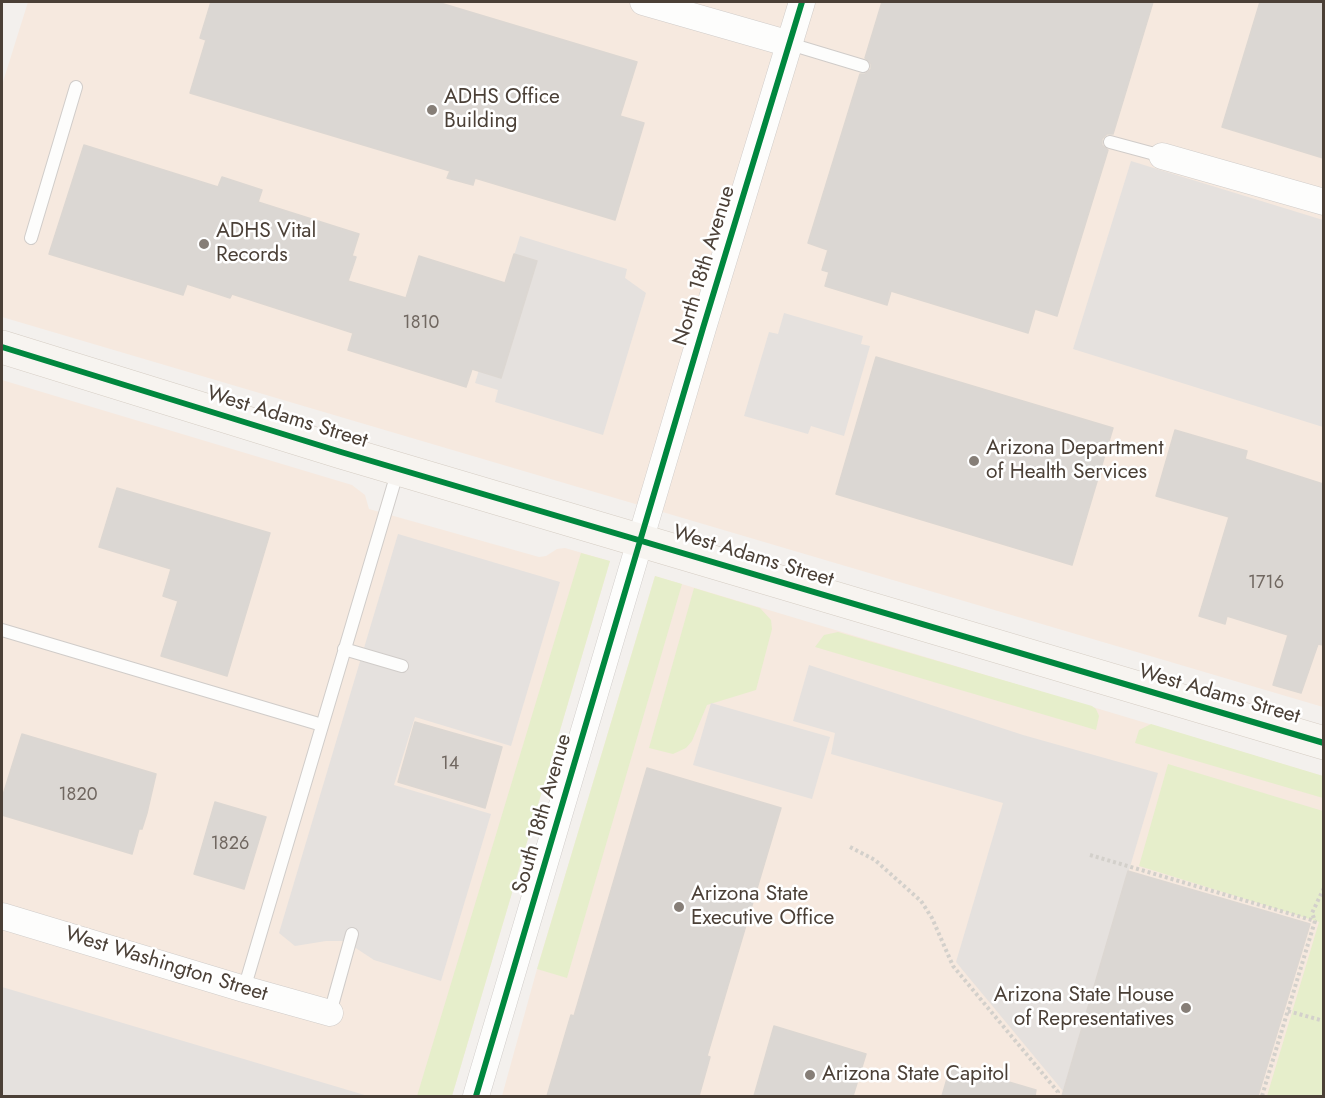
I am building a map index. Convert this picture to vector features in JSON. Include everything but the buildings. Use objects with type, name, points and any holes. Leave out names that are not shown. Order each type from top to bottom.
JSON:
[{"type":"main road","name":"West Adams Street","points":[[2,347],[398,469],[1323,743]]},
{"type":"street","points":[[643,2],[790,44]]},
{"type":"street","name":"North 18th Avenue","points":[[640,541],[802,2]]},
{"type":"street","points":[[1162,156],[1323,201]]},
{"type":"street","name":"South 18th Avenue","points":[[476,1096],[640,541]]},
{"type":"street","name":"West Washington Street","points":[[2,916],[330,1013]]},
{"type":"lane","points":[[790,44],[863,66]]},
{"type":"lane","points":[[31,238],[76,87]]},
{"type":"lane","points":[[1110,142],[1162,156]]},
{"type":"lane","points":[[244,989],[398,469]]},
{"type":"lane","points":[[2,630],[322,725]]},
{"type":"lane","points":[[344,649],[402,666]]},
{"type":"lane","points":[[330,1013],[352,934]]},
{"type":"path","points":[[850,847],[875,860],[921,901],[932,918],[953,966],[1058,1092],[1057,1096]]},
{"type":"path","points":[[1090,855],[1315,921]]},
{"type":"path","points":[[1262,1096],[1315,921],[1312,913],[1323,888]]},
{"type":"path","points":[[1288,1011],[1323,1021]]},
{"type":"shaded area","points":[[28,2],[1323,2],[1323,707],[2,317],[2,85]]},
{"type":"shaded area","points":[[1131,161],[1323,220],[1323,427],[1073,349]]},
{"type":"shaded area","points":[[520,236],[627,269],[625,278],[646,293],[603,435],[495,402],[498,390],[475,383]]},
{"type":"shaded area","points":[[784,313],[863,336],[861,344],[870,346],[844,436],[811,426],[808,434],[744,416],[769,332],[778,334]]},
{"type":"shaded area","points":[[2,380],[352,485],[365,495],[369,509],[539,557],[565,548],[610,561],[452,1096],[2,1096]]},
{"type":"shaded area","points":[[398,534],[560,582],[511,746],[415,717],[394,785],[491,814],[441,981],[374,960],[345,941],[326,941],[295,946],[279,933]]},
{"type":"shaded area","points":[[655,576],[1323,776],[1323,1096],[502,1096],[537,969]]},
{"type":"shaded area","points":[[809,665],[1023,735],[1158,773],[1063,1091],[956,962],[1003,803],[831,754],[835,733],[793,721]]},
{"type":"shaded area","points":[[711,703],[830,737],[812,799],[693,765]]},
{"type":"shaded area","points":[[2,987],[368,1096],[2,1096]]},
{"type":"green space","points":[[581,553],[610,561],[452,1096],[417,1096]]},
{"type":"green space","points":[[655,576],[682,584],[567,978],[537,969]]},
{"type":"green space","points":[[694,588],[760,608],[771,620],[772,629],[756,690],[707,705],[692,741],[686,748],[673,754],[649,748]]},
{"type":"green space","points":[[838,632],[1092,706],[1099,716],[1096,730],[815,647],[824,635]]},
{"type":"green space","points":[[1151,724],[1323,776],[1323,798],[1135,743],[1139,730]]},
{"type":"green space","points":[[1168,764],[1323,811],[1323,1096],[1267,1096],[1319,922],[1139,866]]},
{"type":"cycle path","points":[[476,1096],[802,2]]},
{"type":"cycle path","points":[[2,347],[341,452],[1324,743]]},
{"type":"place","name":"ADHS Office Building","points":[[432,110]]},
{"type":"place","name":"ADHS Vital Records","points":[[204,244]]},
{"type":"place","name":"Arizona Department of Health Services","points":[[974,461]]},
{"type":"place","name":"Arizona State Executive Office","points":[[679,907]]},
{"type":"place","name":"Arizona State House of Representatives","points":[[1186,1008]]},
{"type":"place","name":"Arizona State Capitol","points":[[810,1075]]}]
